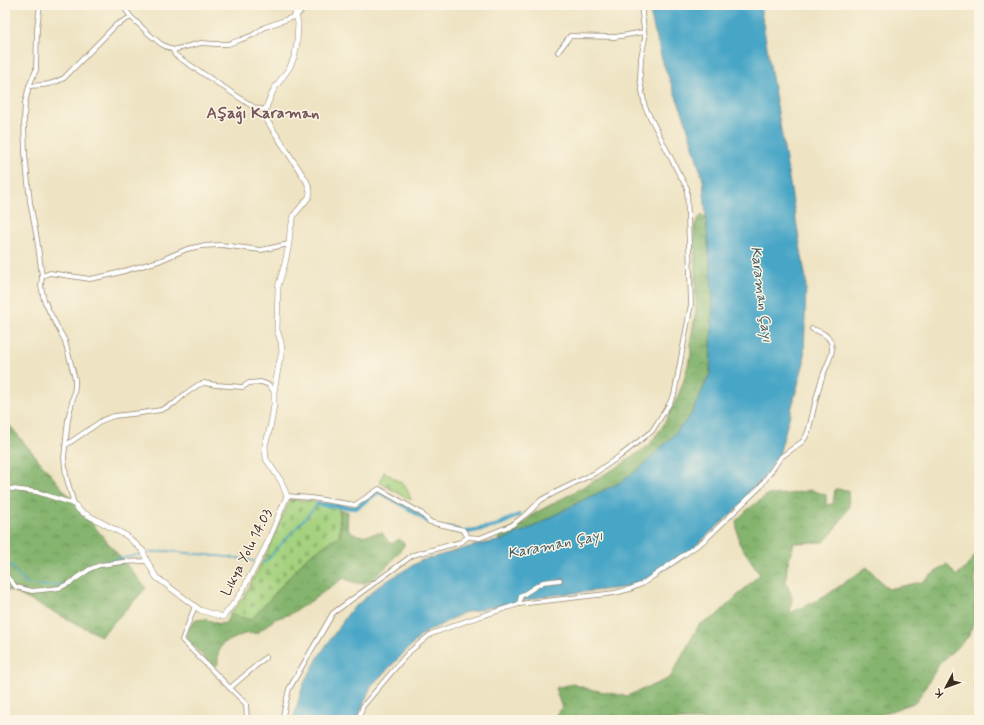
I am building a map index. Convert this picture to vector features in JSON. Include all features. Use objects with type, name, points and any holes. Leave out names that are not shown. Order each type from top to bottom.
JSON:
[{"type":"street","points":[[40,5],[37,28],[36,70],[25,103],[25,154],[30,202],[42,276],[41,286],[44,300],[64,341],[75,379],[75,387],[68,419],[64,468],[74,504]]},
{"type":"street","points":[[122,5],[131,17],[149,34],[161,44],[173,50],[175,55],[255,108],[266,110]]},
{"type":"street","points":[[293,5],[298,23],[295,55],[290,67],[274,89],[265,113],[268,122],[307,182],[310,191],[309,197],[294,215],[285,263],[278,287],[277,330],[281,342],[282,352],[274,392],[273,411],[265,445],[266,459],[281,481],[287,496],[355,505],[379,489],[421,513],[430,522],[463,530],[468,537]]},
{"type":"street","points":[[173,50],[201,43],[228,44],[253,35],[265,27],[296,16],[308,5]]},
{"type":"street","points":[[282,720],[289,688],[333,613],[413,556],[461,542],[468,537],[480,538],[512,525],[529,512],[541,500],[595,473],[652,431],[674,395],[691,304],[687,188],[645,107],[640,80],[641,58],[645,38],[641,5]]},
{"type":"street","points":[[30,86],[56,83],[64,78],[116,26],[131,17]]},
{"type":"street","points":[[558,52],[570,36],[615,37],[644,32]]},
{"type":"street","points":[[42,276],[50,273],[90,279],[159,261],[187,249],[201,246],[221,245],[261,250],[289,244]]},
{"type":"street","points":[[358,720],[363,706],[408,653],[431,634],[519,604],[615,593],[630,589],[642,584],[705,540],[760,487],[781,457],[802,442],[805,438],[808,432],[823,375],[832,354],[832,344],[828,338],[820,332],[812,329]]},
{"type":"street","points":[[66,445],[103,420],[114,416],[161,410],[175,403],[198,385],[204,383],[243,387],[249,383],[261,382],[268,385],[274,392]]},
{"type":"street","points":[[5,488],[37,492],[74,504]]},
{"type":"street","name":"Likya Yolu 14.03","points":[[74,504],[80,511],[127,536],[143,551],[156,576],[200,610],[223,617],[240,595],[265,548],[287,496]]},
{"type":"street","points":[[5,574],[16,587],[32,591],[59,588],[70,583],[90,569],[100,565],[147,561]]},
{"type":"street","points":[[519,604],[520,596],[543,582],[560,580]]},
{"type":"street","points":[[195,606],[182,640],[246,704],[247,720]]},
{"type":"street","points":[[230,688],[266,657]]},
{"type":"green space","points":[[702,215],[706,217],[713,300],[710,374],[691,415],[669,440],[641,467],[621,482],[583,500],[533,527],[499,541],[499,535],[520,525],[535,513],[619,466],[649,445],[663,426],[678,396],[691,354],[691,339],[696,311],[694,226]]},
{"type":"green space","points":[[5,420],[146,588],[101,636],[12,591],[5,590]]},
{"type":"green space","points":[[384,472],[405,485],[411,500],[380,483]]},
{"type":"green space","points":[[835,489],[848,490],[849,507],[833,532],[824,542],[794,543],[787,566],[786,582],[792,598],[790,613],[824,597],[867,567],[888,589],[922,582],[947,564],[956,576],[966,568],[979,551],[979,569],[975,573],[975,619],[968,637],[940,663],[916,702],[865,720],[552,720],[562,708],[555,688],[573,684],[588,689],[627,696],[670,678],[699,625],[715,617],[760,574],[739,543],[736,521],[747,510],[767,495],[790,494],[811,490],[826,495],[826,505],[833,504]]},
{"type":"green space","points":[[290,499],[339,504],[340,535],[306,558],[251,620],[230,614],[245,595],[267,552]]},
{"type":"green space","points":[[340,510],[348,512],[347,524],[349,530],[355,534],[363,535],[382,533],[392,544],[399,539],[405,544],[387,566],[370,581],[360,583],[344,578],[290,614],[275,619],[257,633],[244,634],[222,644],[218,654],[218,664],[213,667],[186,639],[189,628],[196,620],[206,619],[219,624],[226,623],[230,614],[251,620],[306,558],[340,535]]},
{"type":"water","name":"Karaman Çayı","points":[[649,5],[760,5],[806,280],[804,362],[779,455],[750,497],[678,562],[631,587],[546,596],[463,613],[423,634],[371,686],[357,720],[293,720],[303,685],[319,656],[350,611],[380,585],[420,561],[480,544],[499,541],[533,527],[583,500],[621,482],[641,467],[669,440],[691,415],[710,374],[713,300],[703,180],[685,119],[663,63]]},
{"type":"water","points":[[979,657],[979,696],[975,688],[975,679]]},
{"type":"water","points":[[979,696],[979,719],[977,713]]},
{"type":"waterway","points":[[318,504],[356,508],[378,492],[398,502],[429,522]]},
{"type":"waterway","points":[[262,562],[265,562],[318,504]]},
{"type":"waterway","points":[[467,532],[496,526],[519,515]]},
{"type":"waterway","points":[[449,528],[459,531]]},
{"type":"waterway","points":[[146,553],[167,551],[254,561]]},
{"type":"waterway","points":[[68,582],[93,564],[142,554]]},
{"type":"waterway","points":[[5,559],[25,583],[44,586],[63,584]]},
{"type":"district","name":"Aşağı Karaman","points":[[263,112]]}]
